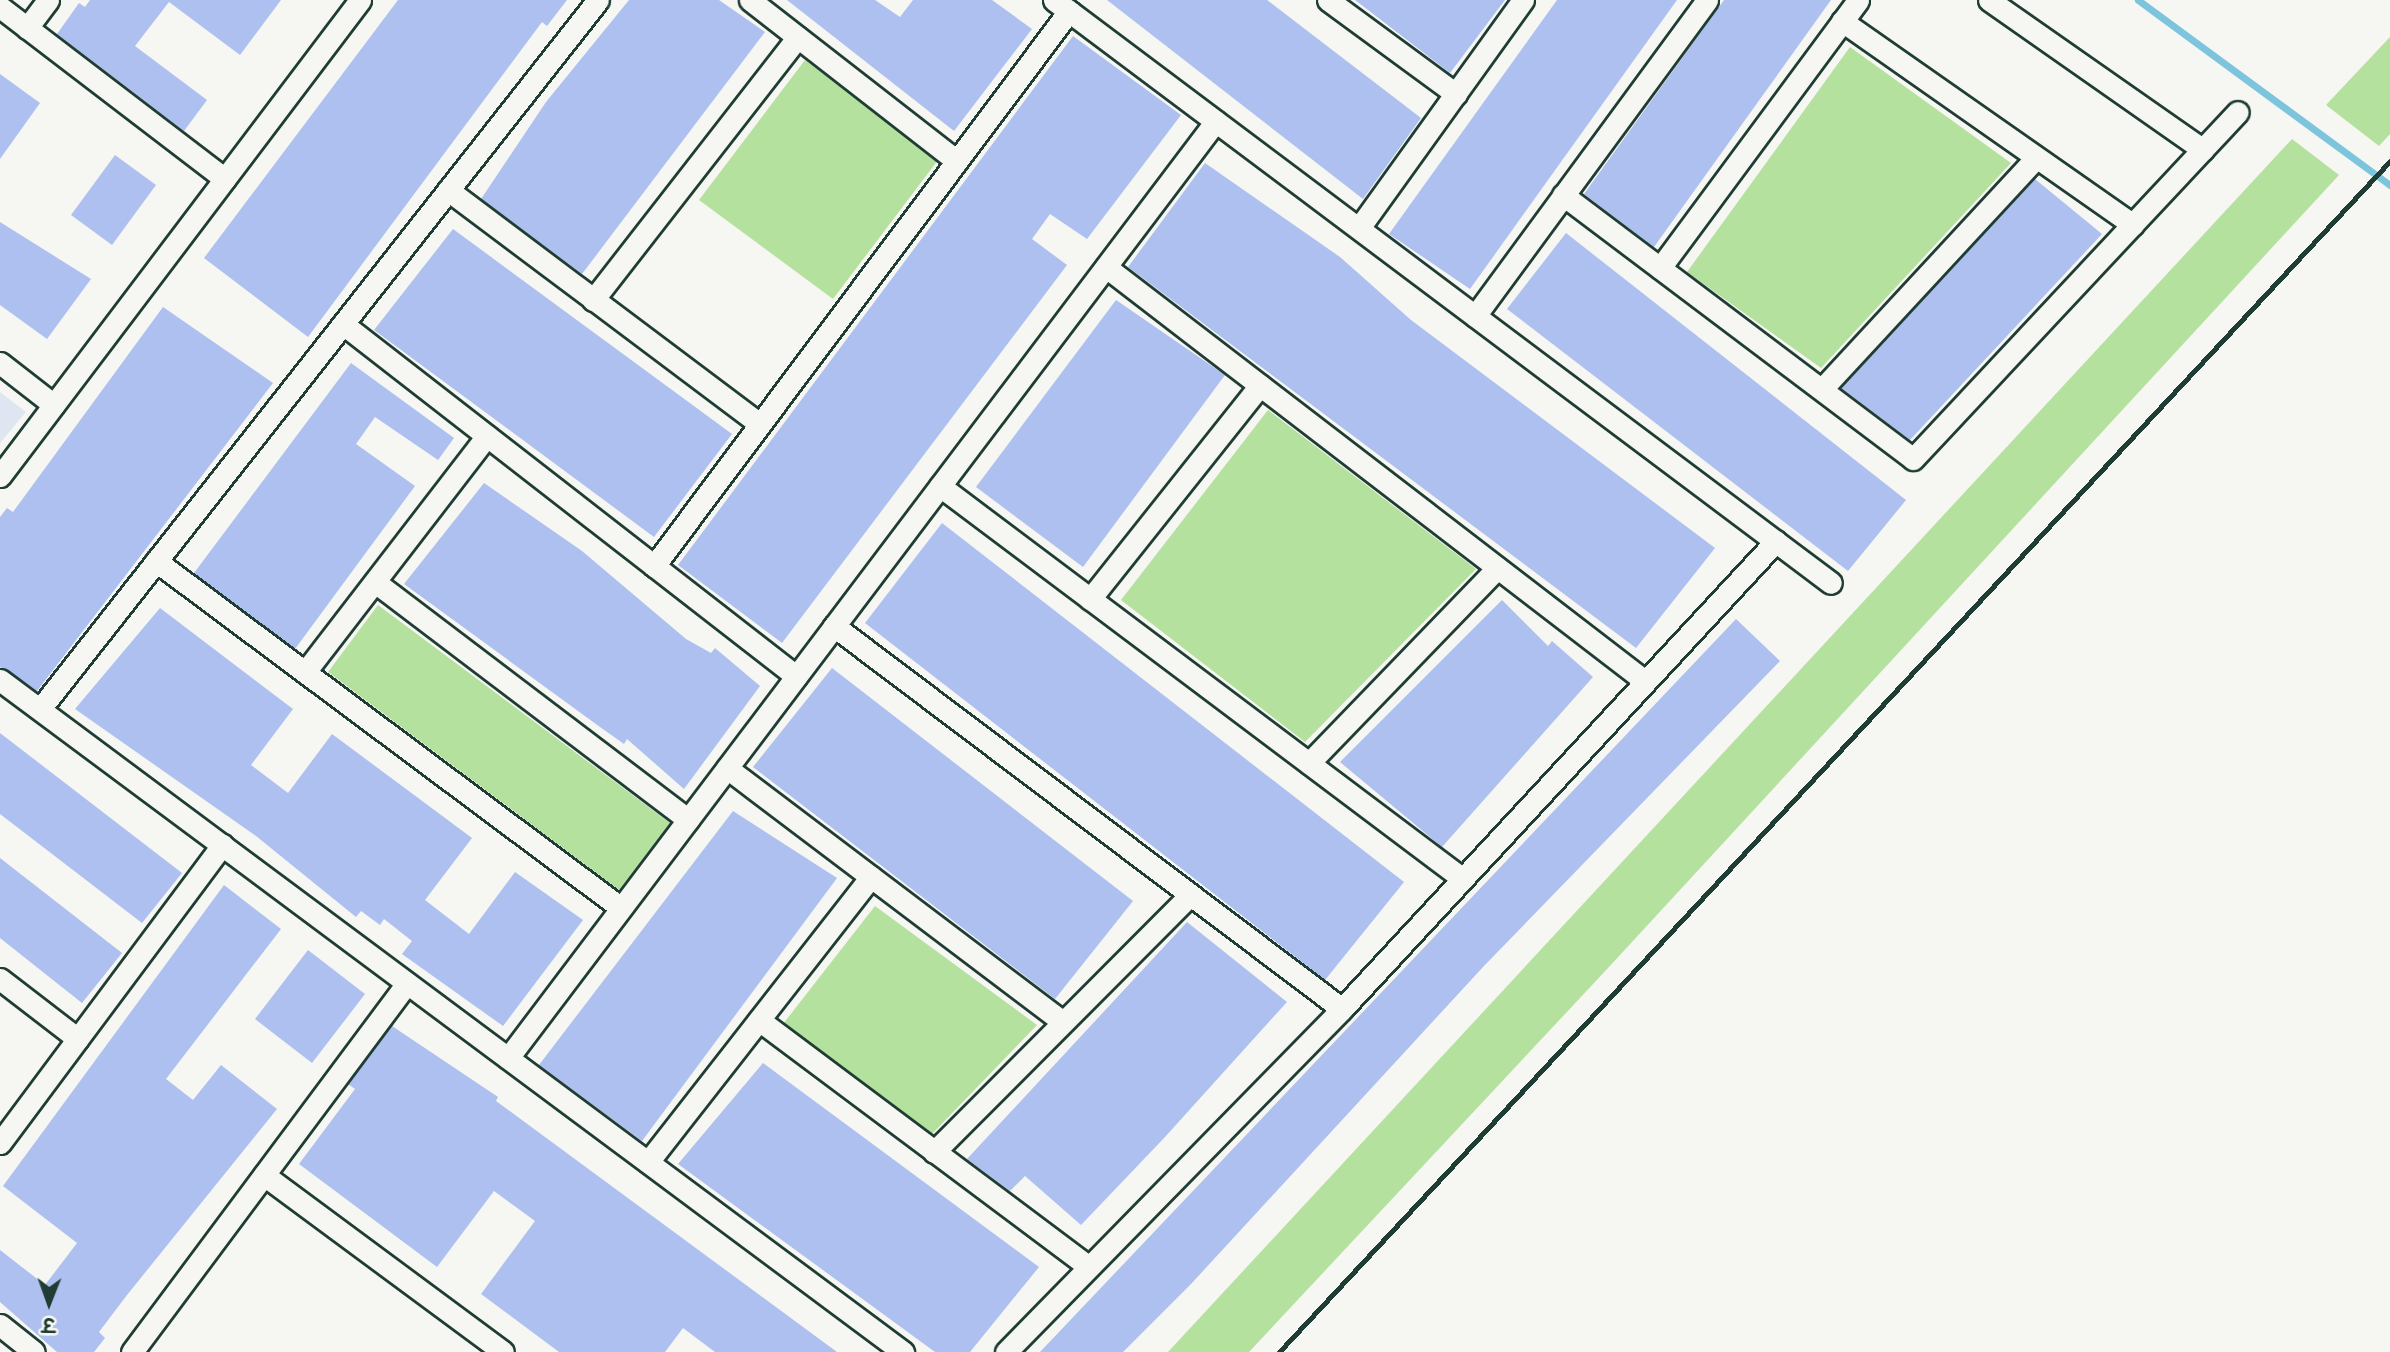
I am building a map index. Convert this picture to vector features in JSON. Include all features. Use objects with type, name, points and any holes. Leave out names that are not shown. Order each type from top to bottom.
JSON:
[{"type":"street","points":[[27,28],[48,0]]},
{"type":"street","points":[[0,476],[360,0]]},
{"type":"street","points":[[40,709],[598,0]]},
{"type":"street","points":[[750,0],[957,161]]},
{"type":"street","points":[[1328,0],[1456,94]]},
{"type":"street","points":[[1359,228],[1523,0]]},
{"type":"street","points":[[1475,316],[1707,0]]},
{"type":"street","points":[[1660,268],[1858,0]]},
{"type":"street","points":[[1989,0],[2203,150]]},
{"type":"street","points":[[654,566],[957,161],[1062,6],[1830,583]]},
{"type":"street","points":[[0,7],[225,178]]},
{"type":"street","points":[[1842,21],[2133,225]]},
{"type":"street","points":[[593,300],[798,37]]},
{"type":"street","points":[[1563,195],[1822,388],[1906,456],[1921,455],[2238,112]]},
{"type":"street","points":[[508,1058],[1216,121]]},
{"type":"street","points":[[1822,388],[2036,158]]},
{"type":"street","points":[[448,190],[760,424]]},
{"type":"street","points":[[1106,267],[1645,681]]},
{"type":"street","points":[[343,324],[796,676]]},
{"type":"street","points":[[0,363],[54,405]]},
{"type":"street","points":[[1090,599],[1260,385]]},
{"type":"street","points":[[305,672],[487,436]]},
{"type":"street","points":[[940,486],[1463,879]]},
{"type":"street","points":[[1006,1352],[1342,1009],[1776,541]]},
{"type":"street","points":[[156,561],[621,908]]},
{"type":"street","points":[[1309,763],[1497,568]]},
{"type":"street","points":[[375,582],[688,820]]},
{"type":"street","points":[[834,626],[1342,1009]]},
{"type":"street","points":[[0,680],[903,1352]]},
{"type":"street","points":[[727,768],[1063,1023]]},
{"type":"street","points":[[0,1143],[222,845]]},
{"type":"street","points":[[648,1162],[871,877]]},
{"type":"street","points":[[934,1152],[1190,895]]},
{"type":"street","points":[[0,979],[78,1039]]},
{"type":"street","points":[[132,1352],[407,983]]},
{"type":"street","points":[[759,1020],[1089,1268]]},
{"type":"street","points":[[264,1175],[503,1352]]},
{"type":"street","points":[[0,1325],[34,1352]]},
{"type":"shaded area","points":[[0,392],[26,412],[0,443]]},
{"type":"green space","points":[[2390,37],[2390,134],[2379,146],[2326,105]]},
{"type":"green space","points":[[1850,47],[2011,163],[1821,368],[1687,272]]},
{"type":"green space","points":[[805,60],[938,160],[833,299],[699,200]]},
{"type":"green space","points":[[2292,139],[2339,175],[1608,968],[1249,1352],[1168,1352]]},
{"type":"green space","points":[[1268,410],[1476,569],[1305,742],[1121,600]]},
{"type":"green space","points":[[378,605],[670,823],[619,890],[328,672]]},
{"type":"green space","points":[[875,906],[1037,1025],[931,1135],[783,1024]]},
{"type":"building","points":[[90,0],[281,0],[240,55],[169,2],[135,46],[207,100],[184,131],[57,34],[79,3],[85,7]]},
{"type":"building","points":[[398,0],[567,0],[547,26],[542,22],[308,337],[204,258]]},
{"type":"building","points":[[629,0],[719,0],[765,32],[582,274],[481,199],[546,102]]},
{"type":"building","points":[[787,0],[875,0],[900,17],[913,0],[992,0],[1032,29],[954,131]]},
{"type":"building","points":[[1107,0],[1267,0],[1421,118],[1363,199]]},
{"type":"building","points":[[1355,0],[1505,0],[1450,73]]},
{"type":"building","points":[[1557,0],[1677,0],[1470,289],[1389,234]]},
{"type":"building","points":[[1724,0],[1831,0],[1654,247],[1584,194]]},
{"type":"building","points":[[1073,36],[1181,115],[1087,239],[1050,214],[1032,239],[1067,265],[782,643],[678,565]]},
{"type":"building","points":[[0,74],[40,103],[0,159]]},
{"type":"building","points":[[115,155],[156,185],[112,245],[71,215]]},
{"type":"building","points":[[1205,163],[1340,257],[1411,320],[1715,548],[1636,648],[1128,267]]},
{"type":"building","points":[[2035,179],[2102,234],[1910,440],[1841,388]]},
{"type":"building","points":[[0,222],[91,279],[47,339],[0,305]]},
{"type":"building","points":[[453,229],[732,434],[654,537],[374,330]]},
{"type":"building","points":[[1566,233],[1906,500],[1848,571],[1507,309]]},
{"type":"building","points":[[1116,300],[1225,375],[1083,567],[976,487]]},
{"type":"building","points":[[163,307],[273,383],[37,691],[0,667],[0,517],[7,508],[13,512]]},
{"type":"building","points":[[351,363],[454,438],[438,460],[375,417],[356,444],[415,486],[295,649],[194,573]]},
{"type":"building","points":[[484,483],[582,551],[686,639],[711,653],[715,648],[760,686],[684,789],[627,739],[624,744],[404,584]]},
{"type":"building","points":[[942,523],[1404,882],[1325,980],[865,623]]},
{"type":"building","points":[[1502,600],[1548,646],[1552,641],[1593,677],[1442,847],[1340,762]]},
{"type":"building","points":[[160,608],[293,709],[251,765],[288,793],[332,734],[472,838],[425,900],[469,934],[515,872],[583,920],[503,1026],[402,954],[412,941],[384,919],[380,925],[361,911],[356,917],[256,836],[75,709]]},
{"type":"building","points":[[1736,619],[1780,661],[1483,967],[1191,1284],[1123,1352],[1040,1352]]},
{"type":"building","points":[[832,668],[1133,901],[1055,999],[753,767]]},
{"type":"building","points":[[0,733],[182,873],[142,923],[0,814]]},
{"type":"building","points":[[733,811],[837,878],[642,1141],[539,1065]]},
{"type":"building","points":[[0,858],[122,953],[82,1003],[0,938]]},
{"type":"building","points":[[224,885],[281,929],[166,1079],[193,1100],[221,1065],[277,1109],[99,1332],[105,1338],[94,1352],[57,1352],[0,1302],[0,1250],[45,1285],[77,1243],[3,1186]]},
{"type":"building","points":[[1187,922],[1287,1002],[1165,1137],[1081,1225],[1025,1176],[1010,1191],[967,1159]]},
{"type":"building","points":[[308,950],[365,994],[312,1063],[255,1019]]},
{"type":"building","points":[[392,1026],[498,1097],[496,1101],[837,1352],[715,1352],[683,1328],[665,1352],[559,1352],[481,1294],[535,1221],[494,1191],[437,1267],[299,1164],[355,1089],[348,1084]]},
{"type":"building","points":[[763,1063],[1039,1267],[970,1352],[935,1352],[678,1164]]},
{"type":"waterway","points":[[2138,0],[2390,185]]},
{"type":"railway","points":[[1279,1352],[2390,161]]}]
